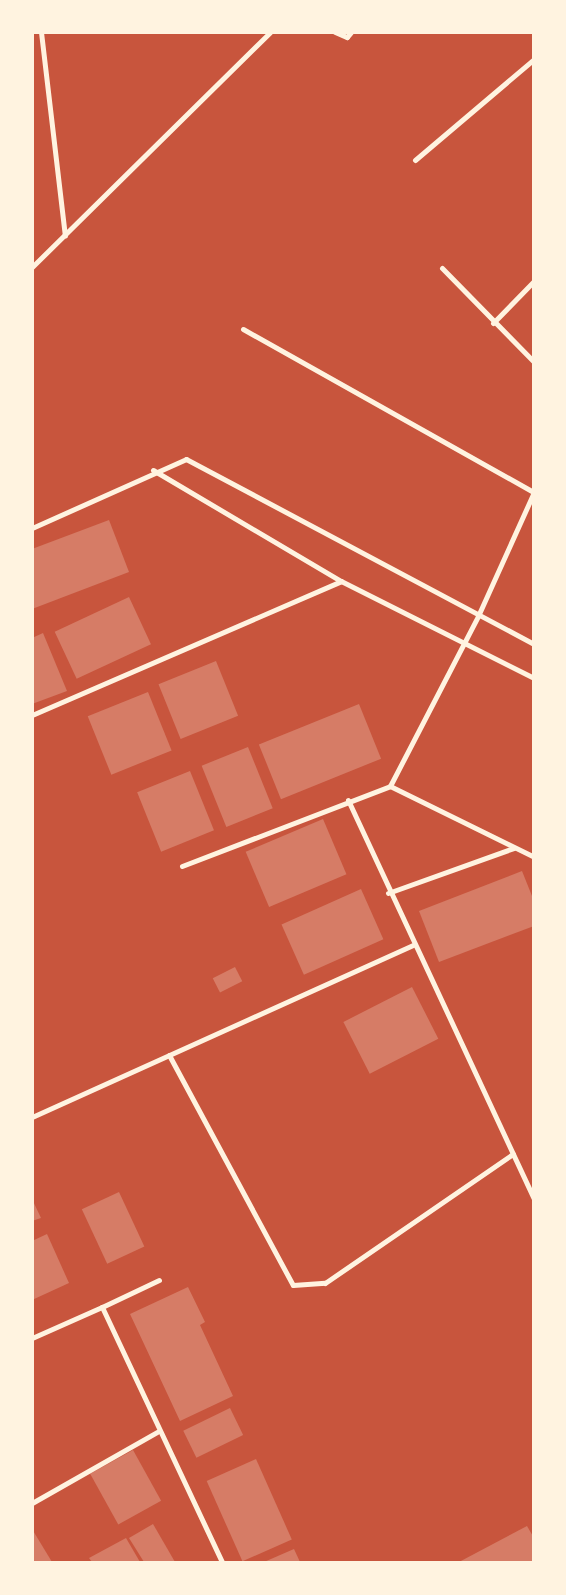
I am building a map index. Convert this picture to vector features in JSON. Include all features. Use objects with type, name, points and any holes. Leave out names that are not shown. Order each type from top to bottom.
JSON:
[{"type":"street","points":[[41,32],[65,236]]},
{"type":"street","points":[[32,267],[270,32]]},
{"type":"street","points":[[335,32],[347,37],[351,32]]},
{"type":"street","points":[[415,160],[534,59]]},
{"type":"street","points":[[442,268],[493,323],[534,362]]},
{"type":"street","points":[[493,323],[534,281]]},
{"type":"street","points":[[182,866],[348,800],[390,786],[478,616],[533,492],[243,329]]},
{"type":"street","points":[[32,528],[153,470],[186,459],[478,616],[534,644]]},
{"type":"street","points":[[153,470],[341,581],[534,678]]},
{"type":"street","points":[[32,715],[341,581]]},
{"type":"street","points":[[390,786],[534,857]]},
{"type":"street","points":[[348,800],[388,893],[534,1198]]},
{"type":"street","points":[[388,893],[514,848]]},
{"type":"street","points":[[32,1117],[413,945]]},
{"type":"street","points":[[169,1055],[293,1285],[325,1284],[513,1154]]},
{"type":"street","points":[[32,1338],[159,1280]]},
{"type":"street","points":[[102,1307],[157,1432],[222,1562]]},
{"type":"street","points":[[32,1503],[157,1432]]},
{"type":"building","points":[[109,520],[129,572],[32,609],[32,549]]},
{"type":"building","points":[[129,597],[151,644],[77,679],[55,632]]},
{"type":"building","points":[[43,633],[67,691],[32,704],[32,638]]},
{"type":"building","points":[[216,661],[238,716],[181,739],[159,684]]},
{"type":"building","points":[[148,692],[172,750],[111,775],[88,716]]},
{"type":"building","points":[[359,704],[381,759],[281,799],[259,744]]},
{"type":"building","points":[[248,747],[273,808],[226,827],[202,766]]},
{"type":"building","points":[[190,771],[214,830],[161,852],[137,792]]},
{"type":"building","points":[[323,819],[346,874],[269,907],[246,852]]},
{"type":"building","points":[[522,871],[534,901],[534,926],[439,962],[419,911]]},
{"type":"building","points":[[361,889],[383,939],[304,975],[282,924]]},
{"type":"building","points":[[235,967],[242,981],[220,993],[213,978]]},
{"type":"building","points":[[412,987],[438,1039],[370,1074],[343,1022]]},
{"type":"building","points":[[119,1192],[144,1246],[107,1264],[82,1209]]},
{"type":"building","points":[[32,1199],[41,1218],[32,1221]]},
{"type":"building","points":[[47,1234],[69,1283],[32,1300],[32,1241]]},
{"type":"building","points":[[188,1287],[205,1322],[200,1325],[233,1396],[180,1421],[130,1314]]},
{"type":"building","points":[[230,1408],[243,1435],[196,1458],[183,1431]]},
{"type":"building","points":[[133,1450],[161,1501],[118,1524],[90,1474]]},
{"type":"building","points":[[256,1459],[292,1539],[242,1561],[207,1481]]},
{"type":"building","points":[[153,1524],[175,1562],[144,1562],[129,1538]]},
{"type":"building","points":[[527,1526],[534,1538],[534,1562],[459,1562]]},
{"type":"building","points":[[32,1529],[52,1562],[32,1562]]},
{"type":"building","points":[[126,1538],[140,1562],[92,1562],[89,1558]]},
{"type":"building","points":[[294,1549],[300,1562],[264,1562]]}]
